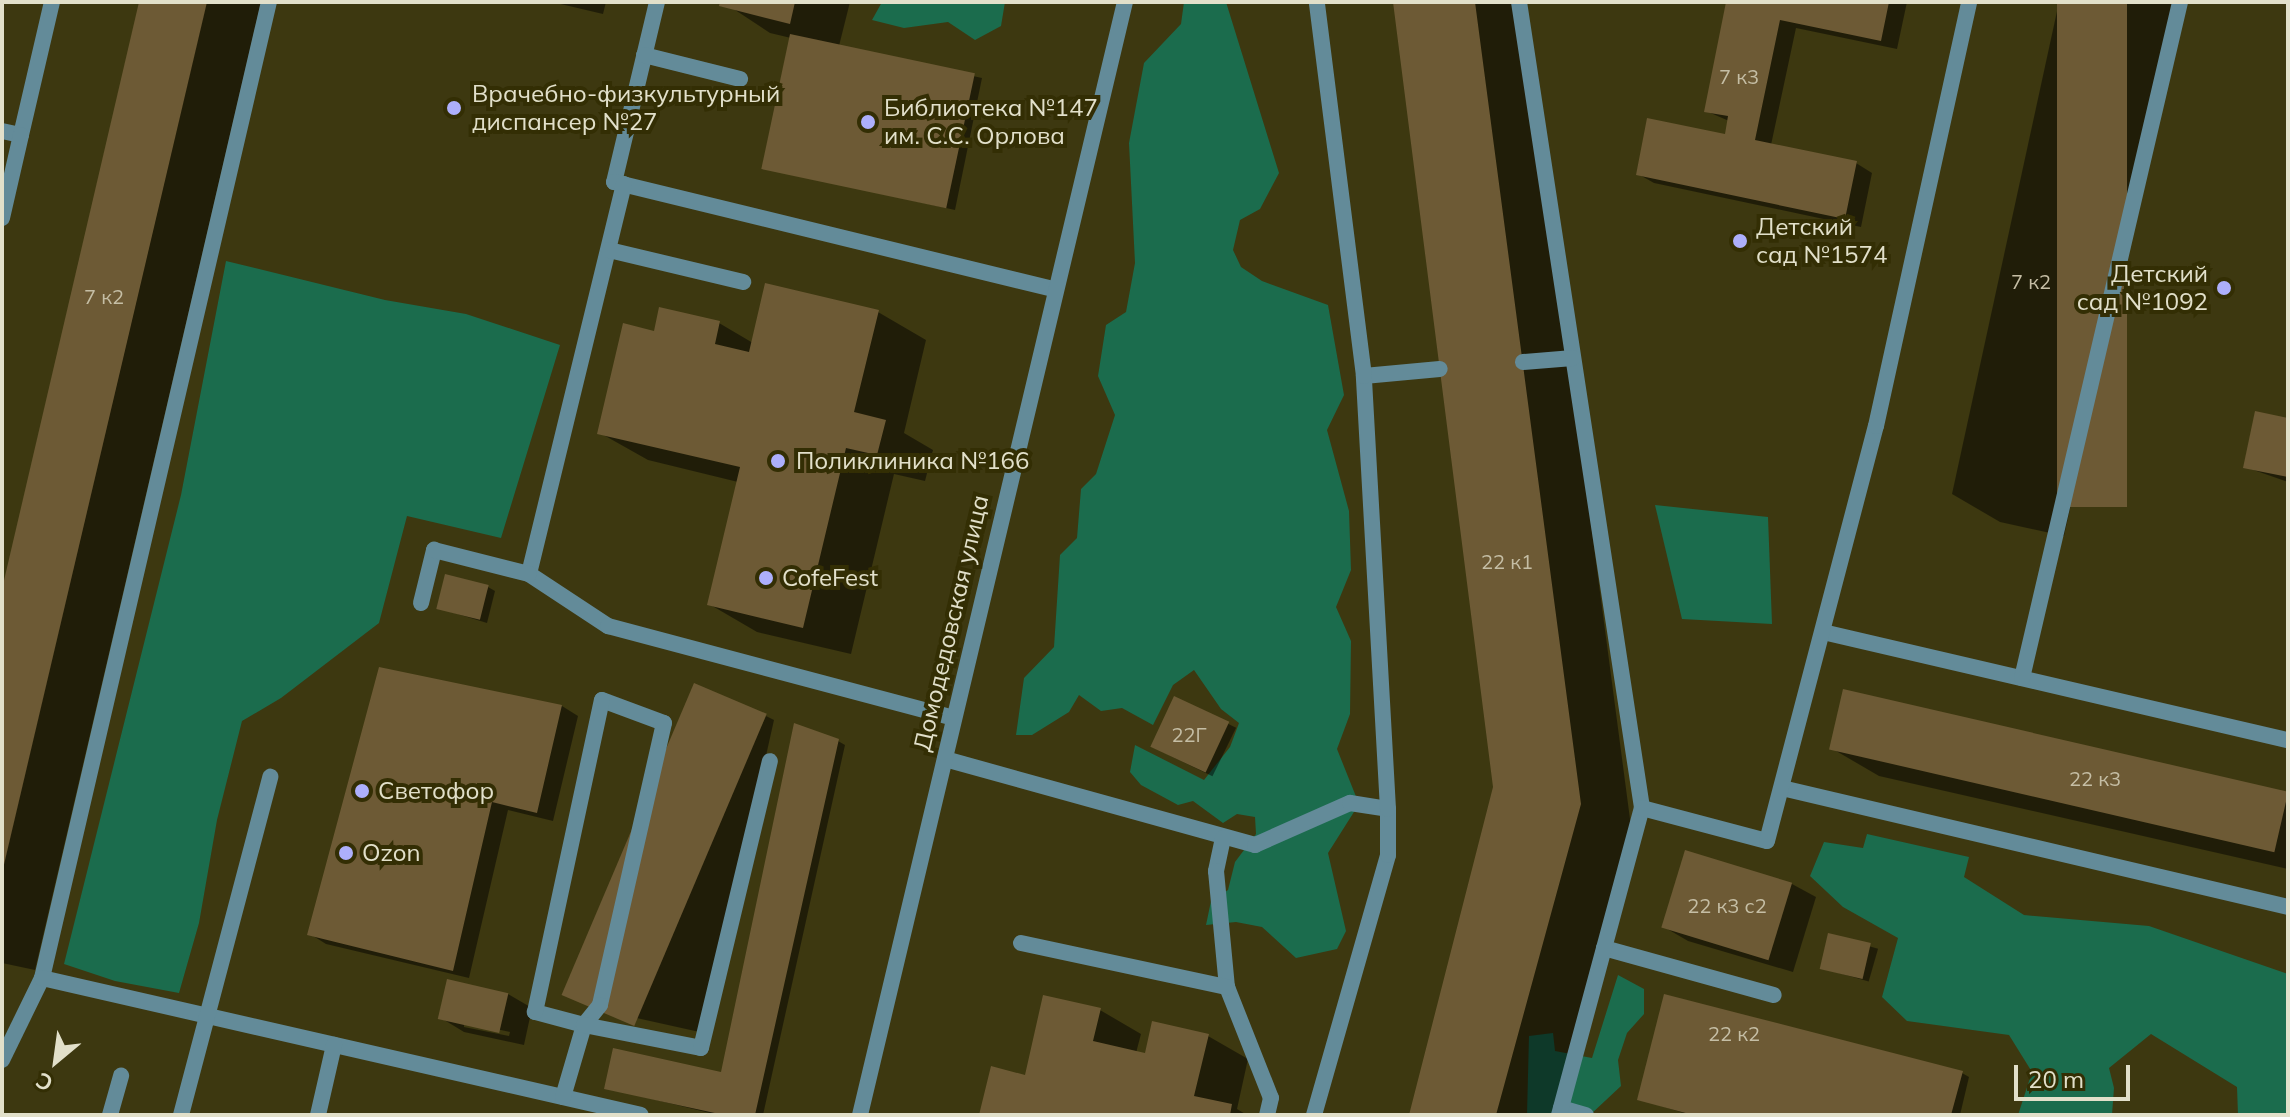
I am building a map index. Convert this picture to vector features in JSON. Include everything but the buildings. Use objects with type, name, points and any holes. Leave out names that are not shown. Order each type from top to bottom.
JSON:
[{"type":"street","points":[[2,218],[52,2]]},
{"type":"street","points":[[2,1060],[42,978],[269,2]]},
{"type":"street","points":[[657,2],[614,182],[1053,289]]},
{"type":"street","name":"Домодедовская улица","points":[[860,1115],[1053,289],[1125,2]]},
{"type":"street","points":[[1314,1115],[1388,855],[1364,376],[1317,2]]},
{"type":"street","points":[[1519,2],[1642,808],[1560,1112],[1586,1115]]},
{"type":"street","points":[[1642,808],[1767,841],[1876,426],[1969,2]]},
{"type":"street","points":[[2022,678],[2180,2]]},
{"type":"street","points":[[644,55],[740,79]]},
{"type":"street","points":[[2,131],[21,135]]},
{"type":"street","points":[[529,574],[624,184]]},
{"type":"street","points":[[609,250],[743,282]]},
{"type":"street","points":[[1523,362],[1573,358]]},
{"type":"street","points":[[1364,376],[1440,369]]},
{"type":"street","points":[[421,603],[434,550],[529,574],[608,626],[954,718]]},
{"type":"street","points":[[1823,632],[2288,740]]},
{"type":"street","points":[[563,1097],[584,1025],[600,1005],[664,723],[602,700],[535,1012],[584,1025],[701,1048],[770,761]]},
{"type":"street","points":[[945,759],[1040,782],[1255,845],[1350,803],[1388,809]]},
{"type":"street","points":[[181,1115],[204,1015],[270,777]]},
{"type":"street","points":[[1782,788],[2288,907]]},
{"type":"street","points":[[1223,838],[1216,871],[1227,987],[1271,1098],[1267,1115]]},
{"type":"street","points":[[1021,943],[1227,987]]},
{"type":"street","points":[[1604,948],[1774,995]]},
{"type":"street","points":[[42,978],[641,1115]]},
{"type":"street","points":[[318,1115],[334,1045]]},
{"type":"street","points":[[110,1115],[121,1076]]},
{"type":"green space","points":[[882,2],[1005,2],[1001,26],[975,40],[948,22],[904,28],[872,20]]},
{"type":"green space","points":[[1184,2],[1226,2],[1279,173],[1260,209],[1240,220],[1233,250],[1241,267],[1262,281],[1328,305],[1344,395],[1327,430],[1349,511],[1351,570],[1336,607],[1351,641],[1350,714],[1337,749],[1359,804],[1328,853],[1346,931],[1337,949],[1296,958],[1262,927],[1236,922],[1206,925],[1211,901],[1228,890],[1235,862],[1256,834],[1255,817],[1237,814],[1223,823],[1193,801],[1178,805],[1141,785],[1130,772],[1135,745],[1204,780],[1230,747],[1239,723],[1221,709],[1194,670],[1173,685],[1153,725],[1122,708],[1101,711],[1079,695],[1069,712],[1032,735],[1016,735],[1024,678],[1054,647],[1060,555],[1077,538],[1081,489],[1096,474],[1115,415],[1098,376],[1106,325],[1126,312],[1135,263],[1129,143],[1144,63],[1181,24]]},
{"type":"green space","points":[[226,261],[385,300],[466,314],[560,345],[501,538],[407,516],[379,623],[281,698],[242,721],[217,820],[199,923],[179,993],[115,981],[64,964],[181,495]]},
{"type":"green space","points":[[1655,505],[1768,517],[1772,624],[1682,619]]},
{"type":"green space","points":[[1867,834],[1969,857],[1964,877],[2024,915],[2149,926],[2288,974],[2288,1115],[2238,1115],[2237,1087],[2151,1034],[2109,1068],[2114,1088],[2112,1115],[2018,1115],[2032,1072],[2009,1035],[1907,1021],[1882,997],[1898,938],[1843,907],[1810,876],[1824,842],[1863,848]]},
{"type":"green space","points":[[1618,975],[1644,989],[1644,1014],[1627,1033],[1618,1060],[1621,1086],[1590,1115],[1527,1115],[1529,1036],[1553,1033],[1555,1051],[1592,1058]]},
{"type":"place","name":"Врачебно-физкультурный диспансер №27","points":[[454,108]]},
{"type":"place","name":"Библиотека №147 им. С.С. Орлова","points":[[868,122]]},
{"type":"place","name":"Детский сад №1574","points":[[1740,241]]},
{"type":"place","name":"Детский сад №1092","points":[[2224,288]]},
{"type":"place","name":"Поликлиника №166","points":[[778,461]]},
{"type":"place","name":"CofeFest","points":[[766,578]]},
{"type":"place","name":"Светофор","points":[[362,791]]},
{"type":"place","name":"Ozon","points":[[346,853]]}]
